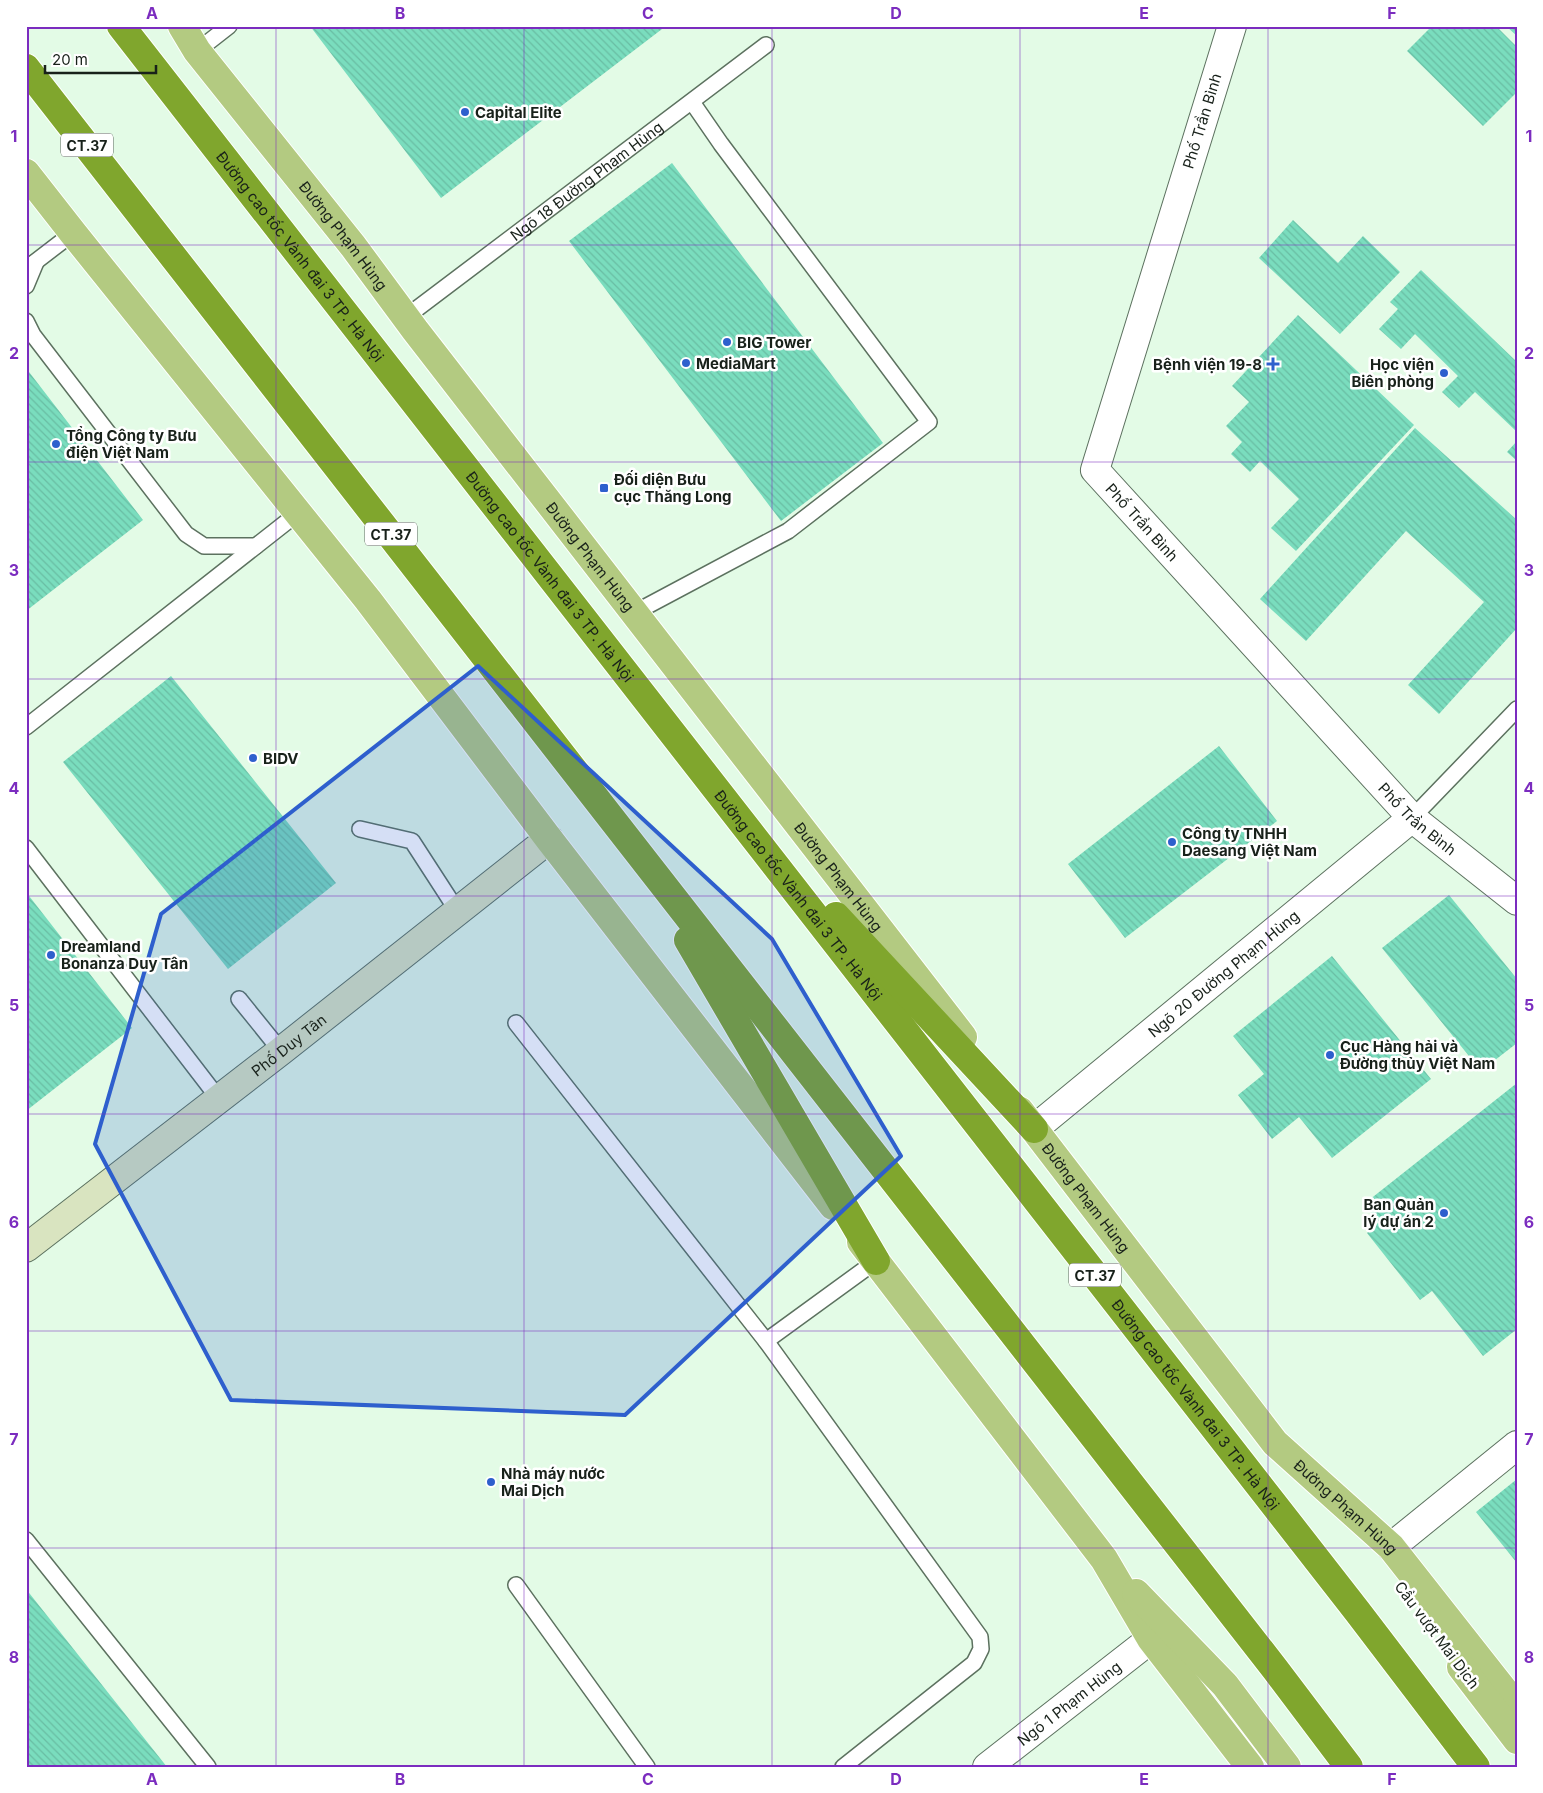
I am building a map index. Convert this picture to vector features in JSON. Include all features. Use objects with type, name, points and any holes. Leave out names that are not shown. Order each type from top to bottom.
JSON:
[{"type":"highway","name":"Đường cao tốc Vành đai 3 TP. Hà Nội","points":[[121,26],[1326,1571],[1476,1767]]},
{"type":"highway","name":"CT.37","points":[[26,68],[148,222],[1349,1767]]},
{"type":"highway","points":[[712,784],[1034,1129]]},
{"type":"highway","points":[[633,846],[876,1261]]},
{"type":"main road","name":"Đường Phạm Hùng","points":[[182,26],[197,51],[353,246],[1275,1443],[1391,1546],[1517,1707]]},
{"type":"main road","points":[[26,173],[368,600],[549,840],[876,1261],[1104,1559],[1224,1685],[1287,1767]]},
{"type":"main road","name":"Cầu vượt Mai Dịch","points":[[1275,1443],[1382,1562],[1517,1740]]},
{"type":"main road","points":[[1104,1559],[1151,1639],[1250,1767]]},
{"type":"street","name":"Phố Trần Bình","points":[[1232,26],[1096,470],[1412,818],[1517,902]]},
{"type":"street","name":"Ngõ 20 Đường Phạm Hùng","points":[[1034,1129],[1412,818]]},
{"type":"street","name":"Phố Duy Tân","points":[[26,1248],[549,840]]},
{"type":"street","points":[[1391,1546],[1517,1445]]},
{"type":"street","name":"Ngõ 1 Phạm Hùng","points":[[987,1767],[1151,1639]]},
{"type":"lane","points":[[197,51],[229,26]]},
{"type":"lane","name":"Ngõ 18 Đường Phạm Hùng","points":[[406,317],[766,45]]},
{"type":"lane","points":[[634,613],[788,531],[929,422],[721,144],[692,102]]},
{"type":"lane","points":[[26,286],[31,265],[73,233]]},
{"type":"lane","points":[[26,321],[33,335],[186,534],[204,546],[256,546]]},
{"type":"lane","points":[[26,726],[298,513]]},
{"type":"lane","points":[[1412,818],[1517,709]]},
{"type":"lane","points":[[360,829],[412,841],[458,912]]},
{"type":"lane","points":[[26,848],[219,1099]]},
{"type":"lane","points":[[239,999],[280,1051]]},
{"type":"lane","points":[[516,1023],[766,1341],[980,1637],[981,1649],[974,1663],[843,1767]]},
{"type":"lane","points":[[766,1341],[876,1261]]},
{"type":"lane","points":[[26,1540],[208,1767]]},
{"type":"lane","points":[[516,1585],[647,1767]]},
{"type":"highlighted area","points":[[478,666],[772,939],[901,1156],[625,1415],[231,1400],[95,1144],[161,914]]},
{"type":"building","name":"Capital Elite","points":[[310,26],[666,26],[441,198]]},
{"type":"building","points":[[1432,26],[1496,26],[1517,47],[1517,92],[1483,126],[1407,51]]},
{"type":"building","points":[[1506,26],[1517,26],[1517,36]]},
{"type":"building","name":"BIG Tower","points":[[672,163],[883,443],[781,521],[569,241]]},
{"type":"building","points":[[1293,220],[1338,263],[1363,236],[1400,272],[1340,334],[1259,258]]},
{"type":"building","points":[[1421,270],[1517,362],[1517,432],[1475,392],[1459,408],[1442,392],[1458,376],[1415,334],[1401,349],[1379,329],[1398,309],[1390,302]]},
{"type":"building","points":[[1298,315],[1414,425],[1296,551],[1271,528],[1299,499],[1260,461],[1250,472],[1231,454],[1242,442],[1226,426],[1249,402],[1232,386]]},
{"type":"building","name":"Tổng Công ty Bưu điện Việt Nam","points":[[26,368],[143,520],[26,611]]},
{"type":"building","points":[[1415,428],[1517,520],[1517,628],[1439,714],[1408,685],[1484,602],[1406,531],[1306,641],[1260,599]]},
{"type":"building","points":[[1517,441],[1517,461],[1507,452]]},
{"type":"building","points":[[171,676],[336,883],[228,969],[63,762]]},
{"type":"building","name":"Công ty TNHH Daesang Việt Nam","points":[[1219,746],[1277,821],[1125,938],[1068,864]]},
{"type":"building","name":"Dreamland Bonanza Duy Tân","points":[[26,892],[132,1028],[26,1111]]},
{"type":"building","points":[[1449,895],[1517,979],[1517,1043],[1481,1071],[1382,948]]},
{"type":"building","name":"Cục Hàng hải và Đường thủy Việt Nam","points":[[1332,956],[1431,1079],[1332,1158],[1299,1117],[1272,1139],[1238,1095],[1264,1074],[1233,1036]]},
{"type":"building","name":"Ban Quản lý dự án 2","points":[[1517,1083],[1517,1329],[1483,1356],[1432,1291],[1420,1300],[1367,1233],[1379,1222],[1364,1204]]},
{"type":"building","points":[[1517,1479],[1517,1563],[1476,1512]]},
{"type":"building","points":[[26,1589],[167,1767],[26,1767]]},
{"type":"place","name":"Capital Elite","points":[[465,112]]},
{"type":"place","name":"BIG Tower","points":[[727,342]]},
{"type":"place","name":"MediaMart","points":[[686,363]]},
{"type":"place","name":"Bệnh viện 19-8","points":[[1273,364]]},
{"type":"place","name":"Học viện Biên phòng","points":[[1444,373]]},
{"type":"place","name":"Tổng Công ty Bưu điện Việt Nam","points":[[56,444]]},
{"type":"place","name":"Đối diện Bưu cục Thăng Long","points":[[604,488]]},
{"type":"place","name":"BIDV","points":[[253,758]]},
{"type":"place","name":"Công ty TNHH Daesang Việt Nam","points":[[1172,842]]},
{"type":"place","name":"Dreamland Bonanza Duy Tân","points":[[51,955]]},
{"type":"place","name":"Cục Hàng hải và Đường thủy Việt Nam","points":[[1330,1055]]},
{"type":"place","name":"Ban Quản lý dự án 2","points":[[1444,1213]]},
{"type":"place","name":"Nhà máy nước Mai Dịch","points":[[491,1482]]}]
